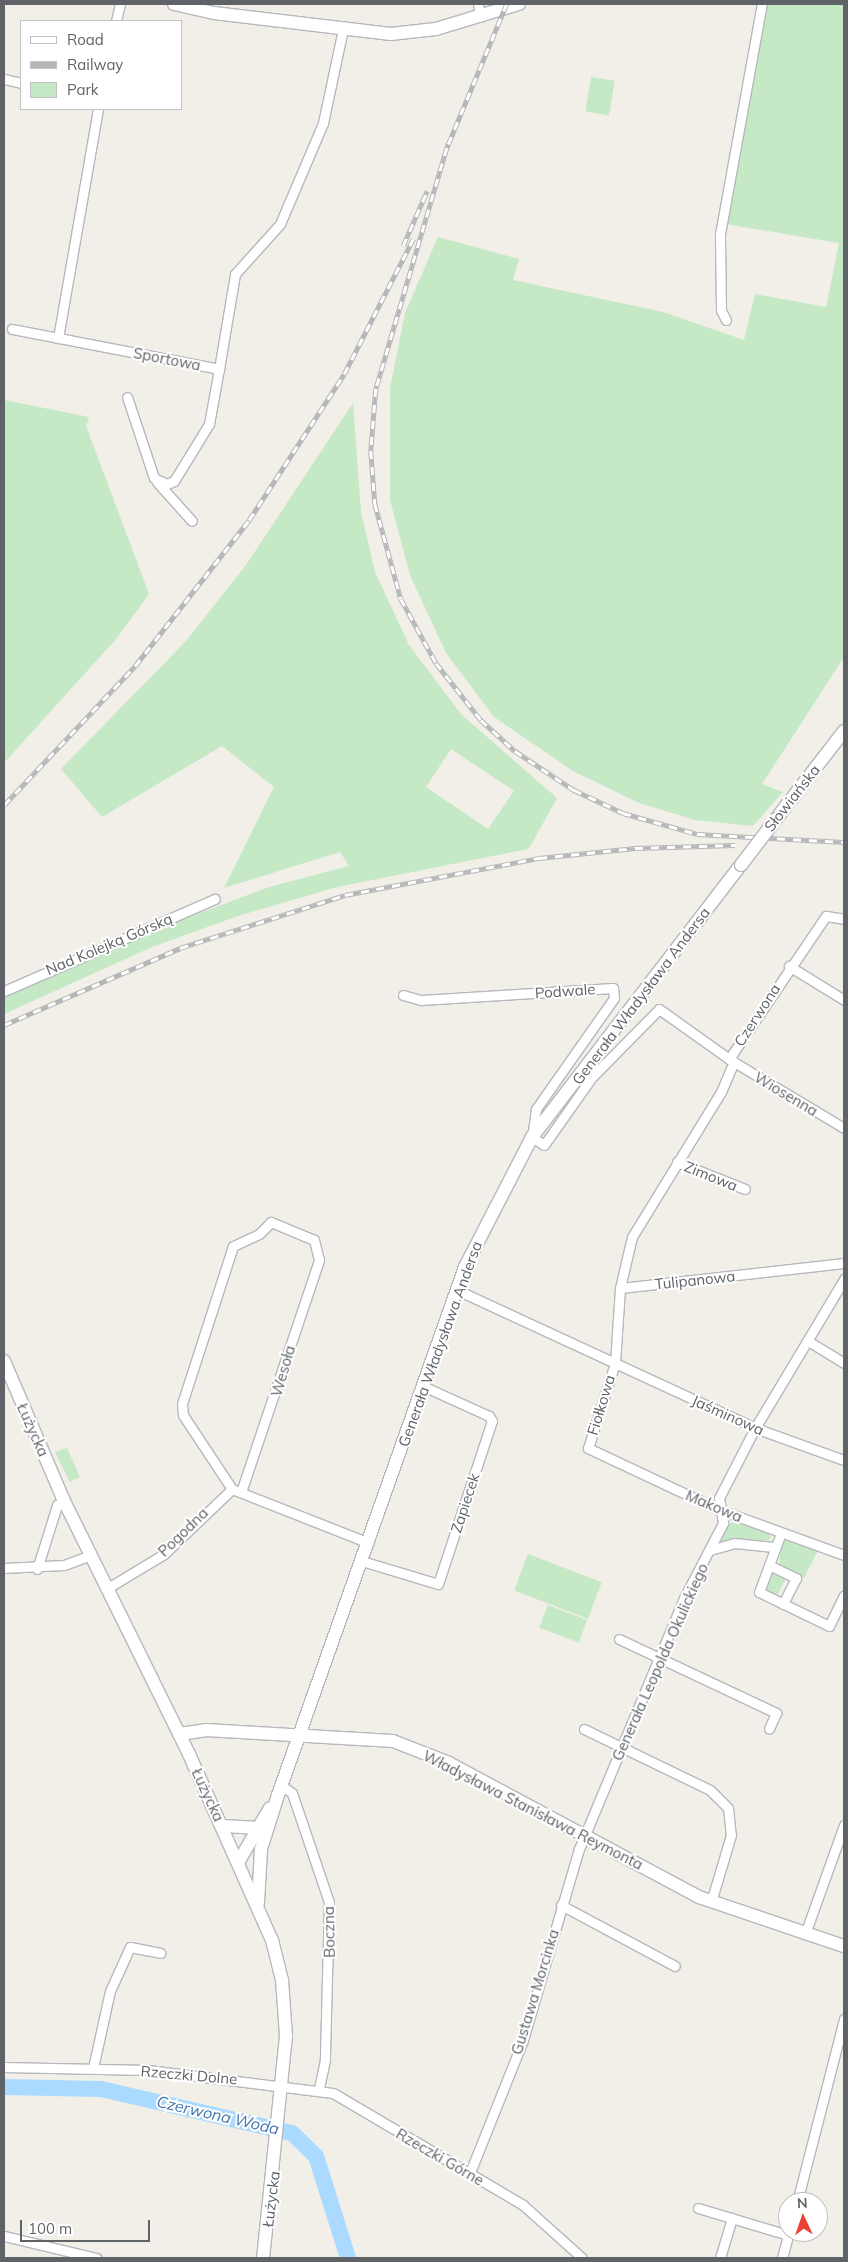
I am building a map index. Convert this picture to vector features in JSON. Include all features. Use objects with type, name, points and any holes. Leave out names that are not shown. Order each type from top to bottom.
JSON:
[{"type":"street","points":[[116,20],[120,4]]},
{"type":"street","points":[[174,4],[343,28],[420,32],[480,17],[519,4]]},
{"type":"street","points":[[478,4],[480,17]]},
{"type":"street","points":[[726,320],[721,310],[720,234],[762,4]]},
{"type":"street","points":[[219,369],[234,274],[280,224],[323,123],[343,28]]},
{"type":"street","points":[[4,79],[20,83]]},
{"type":"street","points":[[58,338],[98,110]]},
{"type":"street","name":"Sportowa","points":[[12,329],[219,369],[209,424],[201,442],[174,481],[156,481]]},
{"type":"street","points":[[127,397],[156,481],[192,521]]},
{"type":"street","name":"Słowiańska","points":[[741,865],[844,731]]},
{"type":"street","name":"Generała Władysława Andersa","points":[[258,1903],[262,1845],[280,1791],[302,1734],[457,1290],[500,1193],[532,1138],[741,865]]},
{"type":"street","name":"Nad Kolejką Górską","points":[[4,991],[215,898]]},
{"type":"street","name":"Czerwona","points":[[532,1138],[544,1145],[592,1077],[659,1009],[731,1060],[789,966],[826,916],[844,919]]},
{"type":"street","points":[[789,966],[844,1000]]},
{"type":"street","name":"Podwale","points":[[403,995],[421,1000],[613,988],[614,998],[536,1109],[532,1138]]},
{"type":"street","points":[[615,1363],[620,1288],[632,1236],[722,1092],[731,1060]]},
{"type":"street","name":"Wiosenna","points":[[731,1060],[844,1128]]},
{"type":"street","name":"Zimowa","points":[[677,1162],[745,1189]]},
{"type":"street","name":"Wesoła","points":[[271,1222],[314,1240],[320,1250],[274,1403],[237,1490],[182,1415],[192,1374],[233,1246],[259,1234],[271,1222]]},
{"type":"street","name":"Tulipanowa","points":[[620,1288],[844,1263]]},
{"type":"street","name":"Generała Leopolda Okulickiego","points":[[585,1836],[660,1657],[722,1523],[719,1498],[755,1428],[844,1279]]},
{"type":"street","name":"Jaśminowa","points":[[457,1290],[755,1428],[844,1460]]},
{"type":"street","points":[[808,1341],[844,1363]]},
{"type":"street","name":"Fiołkowa","points":[[588,1448],[615,1363]]},
{"type":"street","name":"Łużycka","points":[[4,1365],[64,1501],[179,1734],[258,1903],[282,1980],[284,2085],[264,2254]]},
{"type":"street","name":"Zapiecek","points":[[362,1561],[438,1584],[492,1421],[489,1416],[422,1386]]},
{"type":"street","name":"Makowa","points":[[588,1448],[720,1510],[844,1555]]},
{"type":"street","points":[[237,1490],[369,1543]]},
{"type":"street","name":"Pogodna","points":[[106,1589],[164,1554],[237,1490]]},
{"type":"street","points":[[37,1569],[57,1505],[64,1501]]},
{"type":"street","points":[[781,1533],[774,1547],[771,1566],[759,1592],[829,1626],[844,1595]]},
{"type":"street","points":[[710,1550],[734,1543],[774,1547]]},
{"type":"street","points":[[4,1568],[37,1569],[91,1555]]},
{"type":"street","points":[[771,1566],[796,1578],[784,1604]]},
{"type":"street","points":[[620,1639],[776,1713],[769,1729]]},
{"type":"street","points":[[584,1729],[710,1790],[728,1808],[731,1834],[711,1902]]},
{"type":"street","name":"Władysława Stanisława Reymonta","points":[[179,1734],[190,1730],[369,1737],[406,1746],[450,1763],[711,1902],[844,1946]]},
{"type":"street","name":"Generała Władysława Andersa","points":[[239,1861],[256,1828],[280,1791]]},
{"type":"street","name":"Boczna","points":[[280,1791],[292,1793],[329,1902],[326,2060],[319,2089]]},
{"type":"street","points":[[805,1934],[844,1825]]},
{"type":"street","points":[[222,1826],[256,1828]]},
{"type":"street","name":"Gustawa Morcinka","points":[[469,2175],[523,2040],[561,1905],[585,1836]]},
{"type":"street","points":[[239,1861],[262,1845]]},
{"type":"street","points":[[561,1905],[675,1966]]},
{"type":"street","points":[[93,2068],[110,1991],[130,1947],[160,1953]]},
{"type":"street","points":[[800,2192],[844,2019]]},
{"type":"street","name":"Rzeczki Dolne","points":[[4,2067],[93,2068],[284,2085]]},
{"type":"street","name":"Rzeczki Górne","points":[[284,2085],[319,2089],[523,2205],[582,2258]]},
{"type":"street","points":[[698,2208],[778,2231]]},
{"type":"street","points":[[720,2258],[732,2218]]},
{"type":"street","points":[[4,2236],[96,2258]]},
{"type":"street","points":[[782,2258],[786,2242]]},
{"type":"green space","points":[[766,4],[844,4],[844,657],[762,784],[783,792],[753,826],[695,820],[639,803],[573,771],[494,717],[446,653],[410,575],[390,500],[390,388],[405,313],[438,237],[519,259],[513,280],[663,312],[744,340],[755,294],[826,307],[839,243],[726,224]]},
{"type":"green space","points":[[591,77],[615,81],[609,115],[586,112]]},
{"type":"green space","points":[[4,400],[89,417],[86,426],[149,594],[117,638],[4,763]]},
{"type":"green space","points":[[353,403],[361,512],[375,572],[409,645],[461,714],[557,798],[528,849],[337,887],[238,916],[152,947],[4,1014],[4,996],[117,944],[269,887],[349,866],[340,852],[224,888],[274,787],[222,746],[102,817],[61,769],[186,641],[246,565]],"holes":[[[451,749],[514,791],[488,829],[426,787]]]},
{"type":"green space","points":[[67,1448],[80,1477],[70,1482],[55,1452]]},
{"type":"green space","points":[[735,1521],[768,1533],[771,1536],[769,1540],[717,1543],[725,1526]]},
{"type":"green space","points":[[788,1540],[818,1550],[804,1578],[779,1567],[781,1544]]},
{"type":"green space","points":[[528,1554],[602,1582],[588,1619],[514,1590]]},
{"type":"green space","points":[[772,1572],[786,1579],[776,1597],[764,1590]]},
{"type":"green space","points":[[548,1605],[587,1620],[579,1642],[539,1627]]},
{"type":"waterway","name":"Czerwona Woda","points":[[4,2087],[101,2089],[292,2133],[316,2156],[348,2258]]},
{"type":"railway","points":[[507,4],[447,148],[376,389],[371,451],[375,504],[401,599],[436,663],[481,720],[515,751],[574,790],[623,813],[697,834],[844,842]]},
{"type":"railway","points":[[403,246],[427,191]]},
{"type":"railway","points":[[4,805],[135,666],[249,520],[344,374],[413,239]]},
{"type":"railway","points":[[4,1025],[180,948],[345,895],[539,858],[635,848],[735,845]]}]
